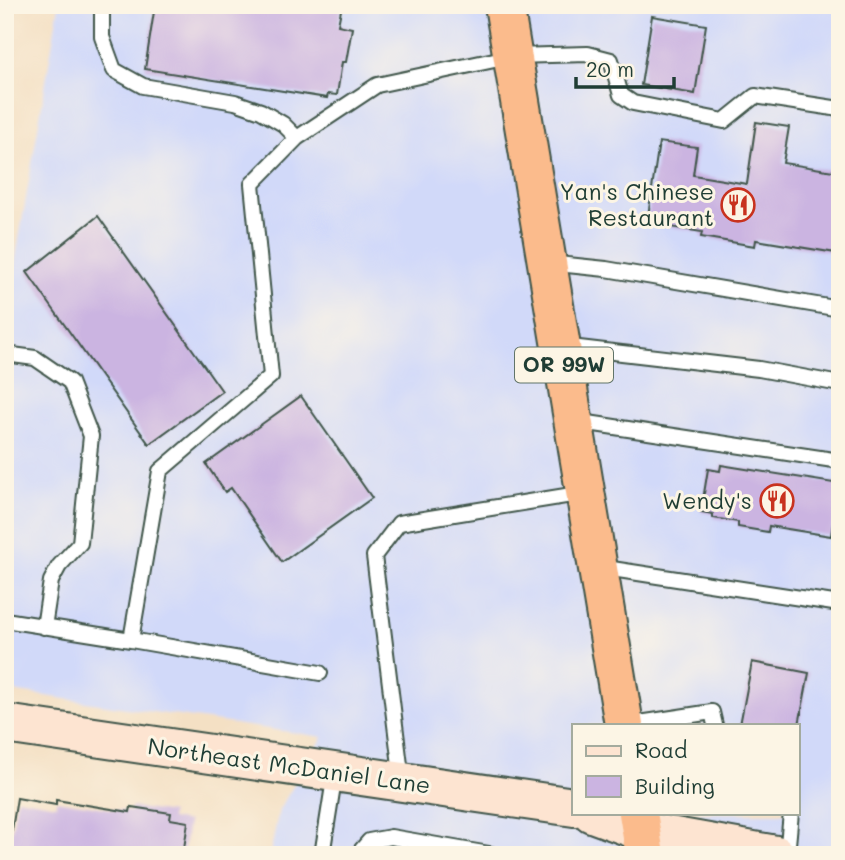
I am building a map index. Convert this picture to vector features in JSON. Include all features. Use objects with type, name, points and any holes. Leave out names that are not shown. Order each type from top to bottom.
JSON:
[{"type":"highway","name":"OR 99W","points":[[504,5],[624,724]]},
{"type":"street","name":"Northeast McDaniel Lane","points":[[5,724],[572,807]]},
{"type":"street","points":[[594,814],[642,833],[776,855]]},
{"type":"lane","points":[[102,5],[102,37],[114,70],[143,86],[235,102],[261,111],[284,124],[297,138]]},
{"type":"lane","points":[[131,640],[160,471],[271,376],[252,184],[297,138],[377,85],[513,56],[587,54],[611,60],[621,95],[633,103],[724,121],[755,96],[840,109]]},
{"type":"lane","points":[[547,262],[606,269],[840,309]]},
{"type":"lane","points":[[561,346],[759,369],[840,384]]},
{"type":"lane","points":[[5,354],[35,358],[70,382],[91,436],[80,543],[59,566],[51,581],[44,626]]},
{"type":"lane","points":[[572,421],[840,461]]},
{"type":"lane","points":[[402,782],[374,556],[399,523],[586,493]]},
{"type":"lane","points":[[598,566],[840,604]]},
{"type":"lane","points":[[5,620],[320,673]]},
{"type":"lane","points":[[631,724],[712,712],[715,724]]},
{"type":"lane","points":[[322,855],[335,772]]},
{"type":"lane","points":[[787,855],[791,814]]},
{"type":"lane","points":[[357,855],[369,841],[391,837],[495,855]]},
{"type":"shaded area","points":[[59,5],[840,5],[840,855],[270,855],[279,810],[323,737],[5,690],[5,321]]},
{"type":"building","points":[[155,5],[342,5],[338,25],[352,28],[346,62],[342,62],[337,95],[328,94],[327,98],[145,69]]},
{"type":"building","points":[[652,16],[706,25],[695,94],[641,85]]},
{"type":"building","points":[[756,122],[789,127],[783,163],[840,172],[840,248],[837,248],[836,253],[756,240],[755,246],[701,237],[702,232],[651,224],[652,217],[648,216],[659,142],[697,147],[693,175],[747,184]]},
{"type":"building","points":[[98,216],[222,391],[149,444],[27,272]]},
{"type":"building","points":[[301,396],[372,498],[282,562],[231,488],[225,492],[206,464]]},
{"type":"building","points":[[721,465],[840,484],[840,524],[833,523],[831,536],[769,526],[768,532],[738,527],[738,522],[713,518],[713,514],[701,512],[708,469],[720,471]]},
{"type":"building","points":[[752,662],[809,673],[799,724],[740,724]]},
{"type":"building","points":[[17,798],[56,805],[56,800],[130,812],[131,807],[171,813],[170,819],[188,822],[183,855],[8,855]]},
{"type":"place","name":"Yan's Chinese Restaurant","points":[[738,205]]},
{"type":"place","name":"Wendy's","points":[[777,501]]}]
